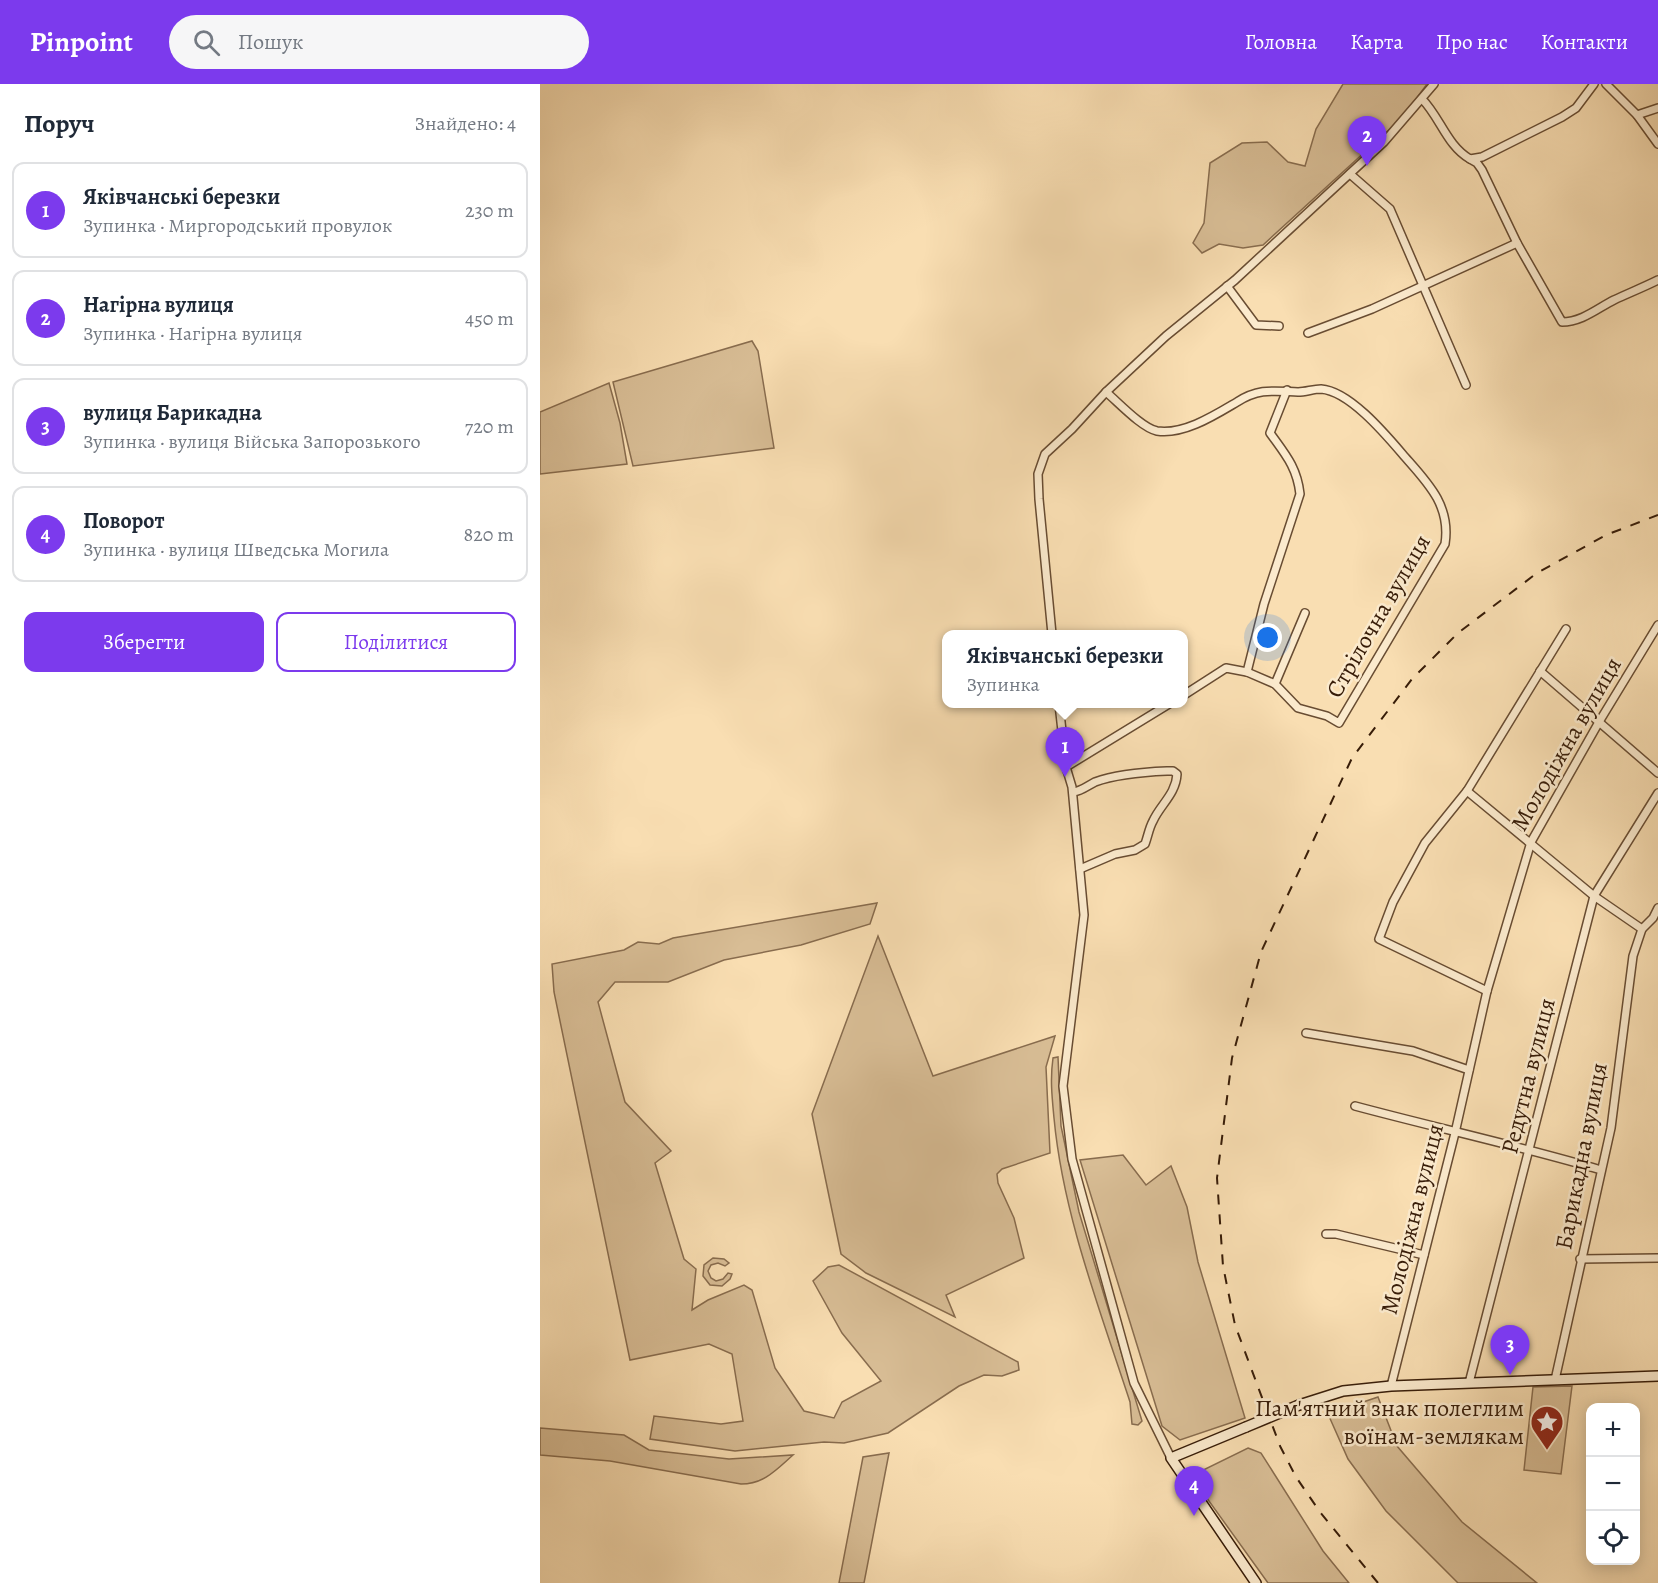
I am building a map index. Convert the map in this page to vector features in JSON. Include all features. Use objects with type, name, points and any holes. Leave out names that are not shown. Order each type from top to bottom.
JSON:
[{"type":"street","points":[[1052,630],[1038,474],[1045,454],[1166,336],[1227,286],[1384,142],[1434,84]]},
{"type":"street","points":[[1470,159],[1482,157],[1562,117],[1576,108],[1594,84]]},
{"type":"street","points":[[1606,84],[1637,115],[1658,144]]},
{"type":"street","points":[[1422,99],[1434,112],[1459,153],[1477,163],[1482,170],[1517,243],[1562,322],[1570,322],[1601,309],[1658,280]]},
{"type":"street","points":[[1637,115],[1658,108]]},
{"type":"street","points":[[1350,174],[1389,209],[1466,385]]},
{"type":"street","points":[[1308,333],[1323,329],[1424,286],[1517,243]]},
{"type":"street","points":[[1227,286],[1256,325],[1280,326]]},
{"type":"street","name":"Стрілочна вулиця","points":[[1106,392],[1142,423],[1155,431],[1174,430],[1209,419],[1254,393],[1265,390],[1299,392],[1321,389],[1335,393],[1374,421],[1439,498],[1446,523],[1445,544],[1339,723],[1327,716],[1298,708],[1275,684]]},
{"type":"street","points":[[1247,672],[1264,604],[1300,494],[1298,477],[1292,463],[1270,433],[1287,390]]},
{"type":"street","points":[[1188,693],[1226,669],[1247,672],[1275,684],[1305,613]]},
{"type":"street","name":"Молодіжна вулиця","points":[[1391,1386],[1455,1132],[1487,992],[1531,842],[1599,722],[1658,625]]},
{"type":"street","points":[[1487,992],[1379,939],[1393,902],[1425,843],[1467,791],[1566,629]]},
{"type":"street","points":[[1540,671],[1658,773]]},
{"type":"street","points":[[1059,708],[1066,767],[1073,792],[1084,915],[1063,1086],[1072,1160],[1134,1383],[1171,1458],[1256,1583]]},
{"type":"street","points":[[1066,767],[1162,708]]},
{"type":"street","points":[[1073,792],[1119,776],[1167,771],[1177,774],[1167,802],[1151,824],[1145,844],[1135,850],[1114,854],[1080,869]]},
{"type":"street","points":[[1467,791],[1594,896],[1642,929]]},
{"type":"street","name":"Редутна вулиця","points":[[1469,1383],[1594,896],[1658,793]]},
{"type":"street","name":"Барикадна вулиця","points":[[1555,1380],[1611,1128],[1633,956],[1642,929],[1653,918],[1658,908]]},
{"type":"street","points":[[1306,1033],[1413,1051],[1469,1070]]},
{"type":"street","points":[[1355,1106],[1529,1149],[1601,1170]]},
{"type":"street","points":[[1326,1234],[1336,1234],[1424,1255]]},
{"type":"street","points":[[1581,1259],[1658,1258]]},
{"type":"street","points":[[1171,1458],[1299,1405],[1343,1391],[1391,1386],[1658,1376]]},
{"type":"shaded area","points":[[1343,84],[1427,84],[1402,118],[1263,245],[1243,248],[1219,244],[1202,253],[1193,243],[1204,223],[1210,163],[1242,143],[1267,142],[1288,162],[1305,166],[1316,129]]},
{"type":"shaded area","points":[[752,341],[758,351],[774,448],[633,466],[613,382]]},
{"type":"shaded area","points":[[609,383],[620,423],[627,464],[540,474],[540,412]]},
{"type":"shaded area","points":[[877,903],[870,924],[801,945],[724,960],[668,982],[615,982],[598,1002],[625,1102],[671,1151],[655,1163],[684,1259],[696,1269],[692,1310],[708,1300],[744,1285],[752,1290],[775,1368],[804,1411],[834,1418],[842,1402],[881,1381],[842,1333],[813,1281],[828,1267],[839,1265],[1018,1362],[1019,1370],[1002,1376],[984,1375],[959,1386],[888,1433],[844,1443],[824,1442],[735,1451],[650,1439],[654,1416],[721,1424],[743,1421],[732,1354],[709,1344],[630,1360],[554,992],[552,964],[624,950],[638,942],[659,944],[673,938]]},
{"type":"shaded area","points":[[878,936],[933,1076],[1055,1036],[1046,1067],[1050,1153],[1002,1169],[997,1174],[998,1183],[1014,1218],[1024,1258],[946,1295],[955,1317],[866,1273],[841,1254],[812,1114]]},
{"type":"shaded area","points":[[1058,1057],[1061,1126],[1079,1212],[1142,1421],[1138,1425],[1132,1424],[1130,1402],[1084,1262],[1065,1190],[1052,1095],[1053,1058]]},
{"type":"shaded area","points":[[1123,1155],[1146,1185],[1171,1166],[1187,1207],[1198,1262],[1245,1418],[1180,1440],[1162,1426],[1080,1160]]},
{"type":"shaded area","points":[[713,1258],[724,1259],[729,1263],[725,1266],[718,1263],[711,1265],[708,1271],[711,1278],[716,1281],[723,1279],[728,1273],[732,1274],[722,1286],[710,1285],[703,1276],[704,1265]]},
{"type":"shaded area","points":[[1572,1386],[1561,1474],[1524,1470],[1533,1387]]},
{"type":"shaded area","points":[[1378,1397],[1397,1446],[1462,1522],[1537,1583],[1458,1583],[1386,1511],[1348,1459],[1328,1414]]},
{"type":"shaded area","points":[[540,1428],[624,1435],[649,1450],[729,1459],[793,1455],[763,1479],[741,1484],[610,1461],[540,1455]]},
{"type":"shaded area","points":[[1248,1448],[1261,1453],[1323,1551],[1349,1583],[1268,1583],[1191,1476]]},
{"type":"shaded area","points":[[889,1453],[864,1583],[839,1583],[863,1457]]},
{"type":"railway","points":[[1378,1583],[1320,1512],[1296,1477],[1280,1446],[1235,1325],[1223,1266],[1217,1178],[1232,1058],[1261,952],[1352,758],[1412,679],[1458,633],[1537,573],[1606,535],[1658,515]]},
{"type":"place","name":"Нагірна вулиця","points":[[1367,166]]},
{"type":"place","name":"Яківчанські березки","points":[[1065,777]]},
{"type":"place","name":"вулиця Барикадна","points":[[1510,1375]]},
{"type":"place","name":"Пам'ятний знак полеглим воїнам-землякам","points":[[1547,1451]]},
{"type":"place","name":"Поворот","points":[[1194,1516]]}]
